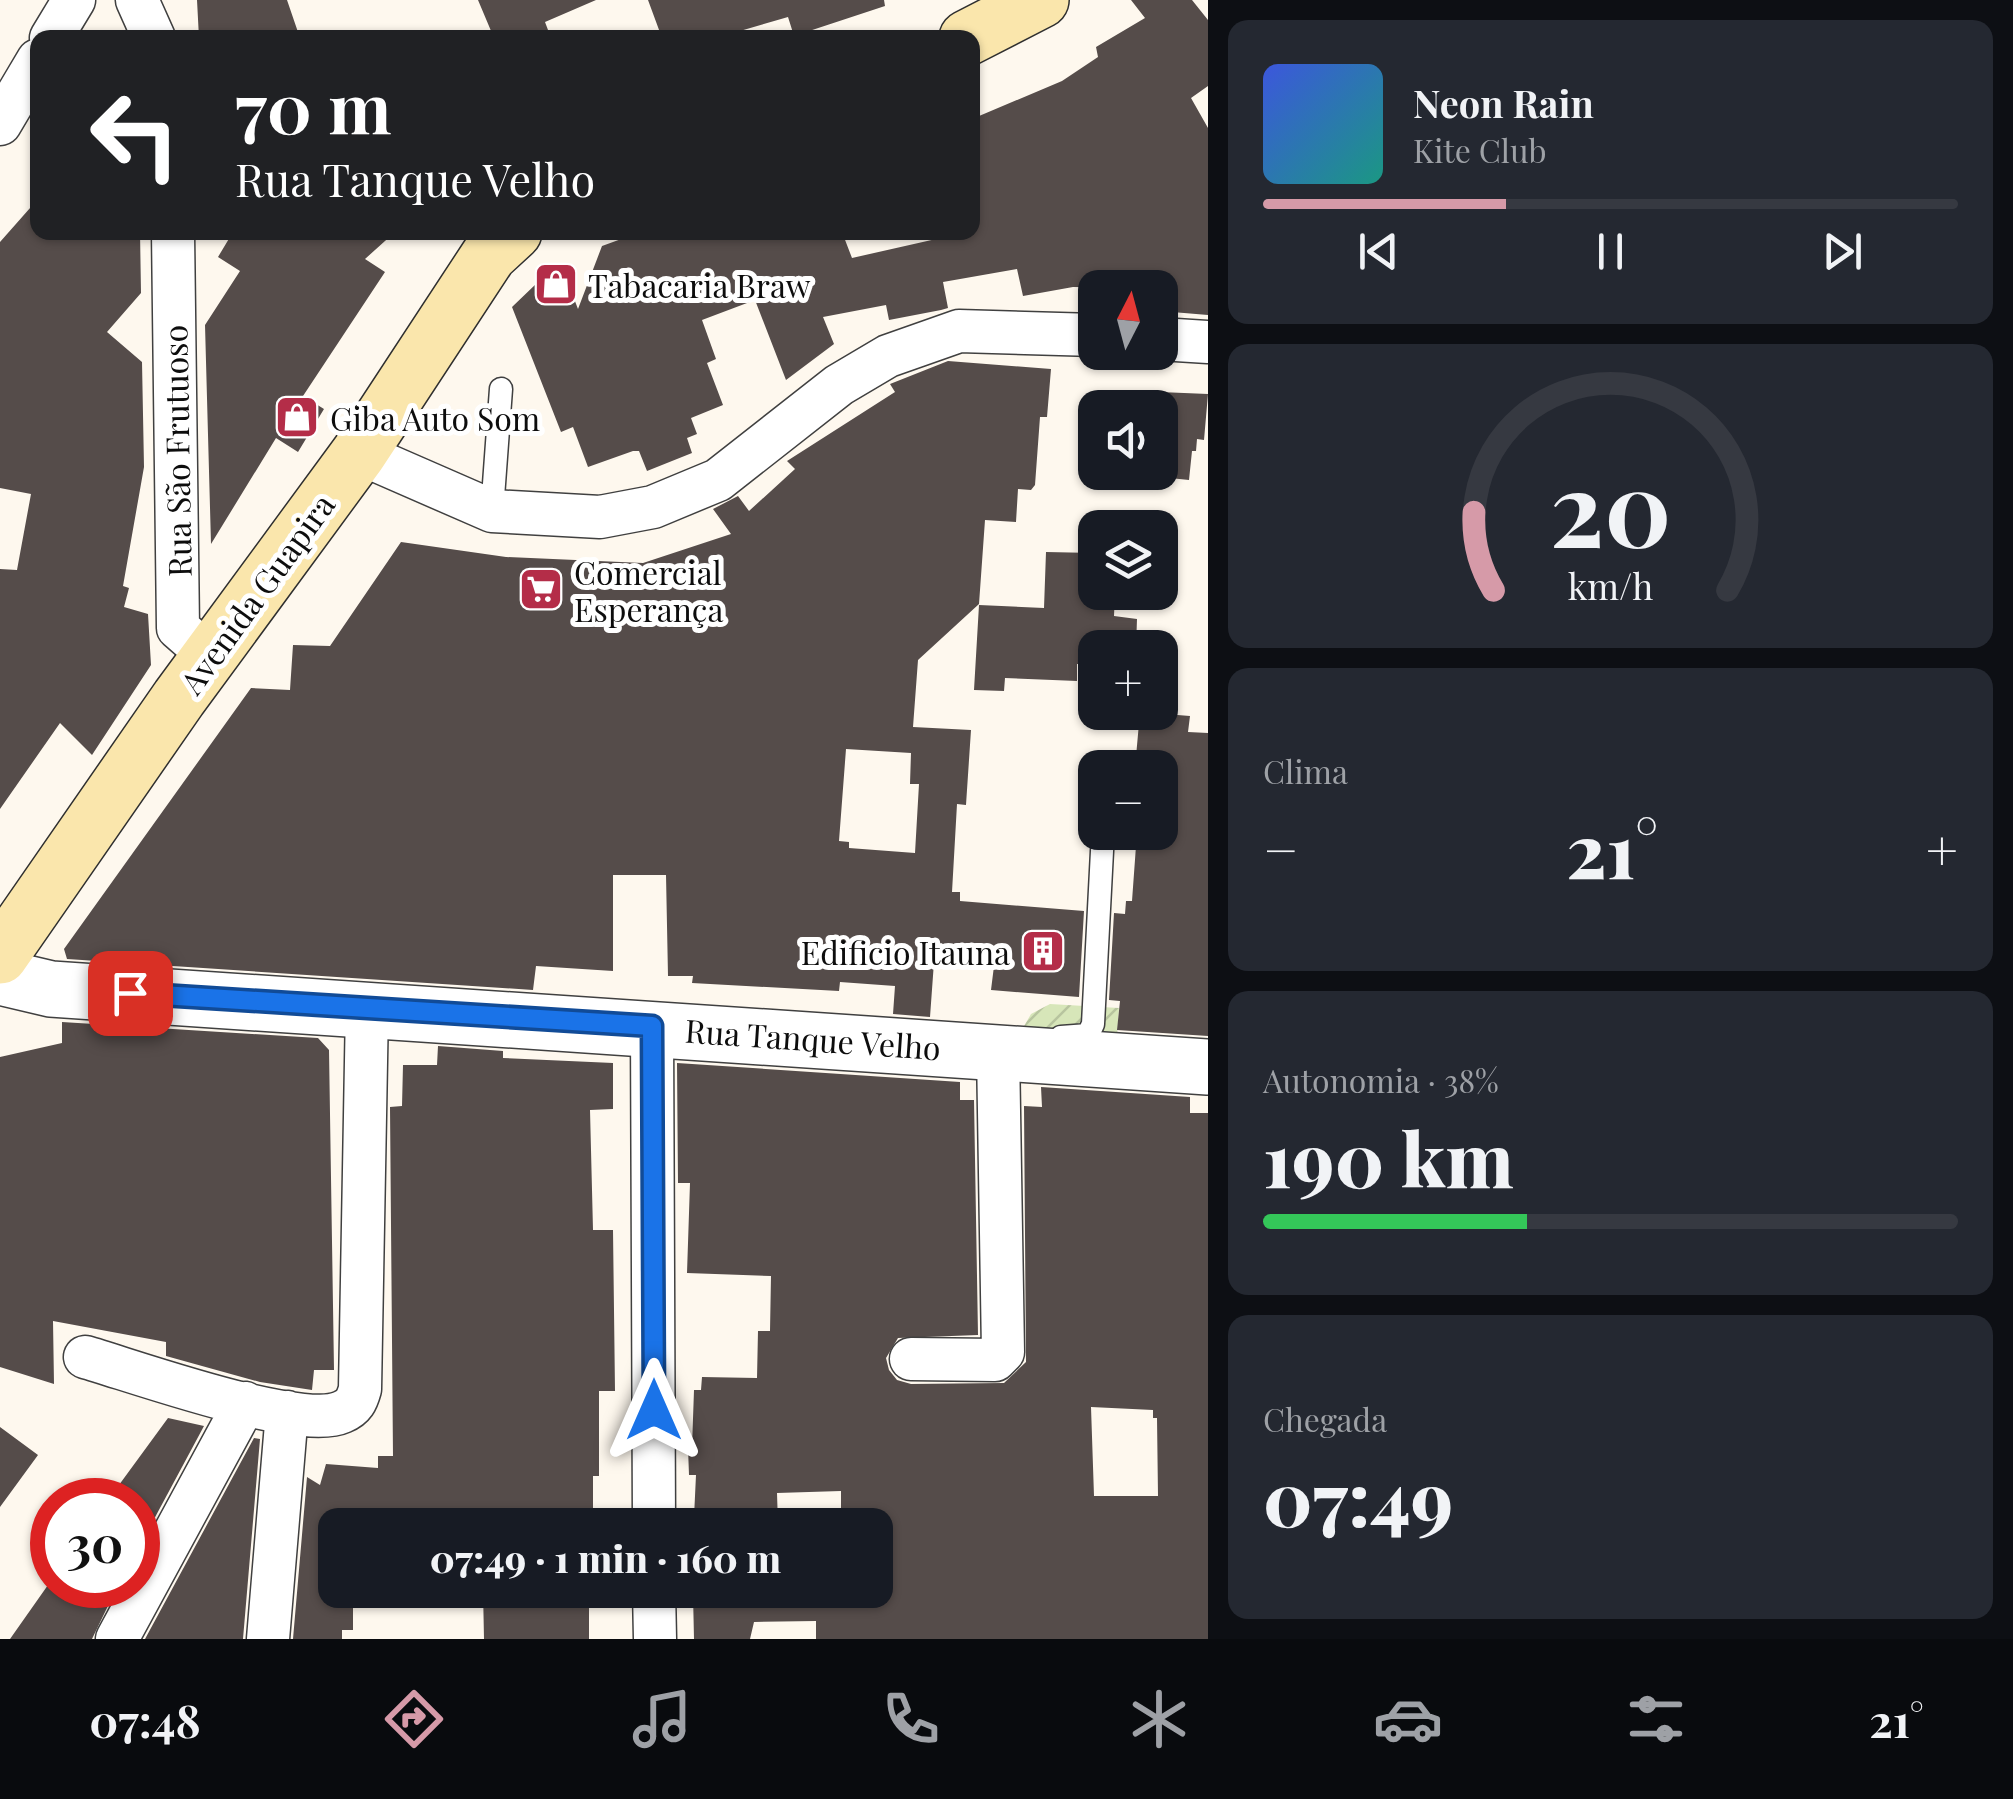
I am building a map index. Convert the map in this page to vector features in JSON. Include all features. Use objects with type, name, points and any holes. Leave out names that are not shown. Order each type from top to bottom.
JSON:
[{"type":"main road","points":[[980,31],[1041,0]]},
{"type":"main road","name":"Avenida Guapira","points":[[0,956],[210,656],[359,453],[489,255],[505,240]]},
{"type":"street","points":[[56,30],[74,0]]},
{"type":"street","points":[[137,0],[150,30]]},
{"type":"street","points":[[168,0],[170,30]]},
{"type":"street","points":[[0,124],[30,73]]},
{"type":"street","name":"Rua São Frutuoso","points":[[174,240],[178,628],[210,656]]},
{"type":"street","points":[[359,453],[492,511],[600,517],[653,507],[718,480],[838,385],[888,356],[959,331],[1078,334]]},
{"type":"street","points":[[1178,340],[1208,342]]},
{"type":"street","name":"Rua Tanque Velho","points":[[0,977],[51,989],[652,1026],[1208,1068]]},
{"type":"street","points":[[85,1357],[244,1404],[287,1412],[340,1414],[356,1403],[360,1389],[367,1008]]},
{"type":"street","points":[[652,1026],[654,1508]]},
{"type":"street","points":[[911,1358],[995,1360],[1003,1352],[998,1051]]},
{"type":"street","points":[[117,1639],[244,1404]]},
{"type":"street","points":[[268,1639],[287,1412]]},
{"type":"street","points":[[654,1608],[654,1639]]},
{"type":"lane","points":[[492,511],[502,389]]},
{"type":"lane","points":[[998,1051],[998,1038],[1008,1032],[1077,1039],[1088,1035],[1093,1024],[1103,850]]},
{"type":"green space","points":[[1050,1004],[1119,1008],[1117,1035],[1023,1028],[1031,1014]]},
{"type":"building","points":[[197,0],[287,0],[297,30],[199,30]]},
{"type":"building","points":[[478,0],[596,0],[545,22],[548,30],[491,30]]},
{"type":"building","points":[[648,0],[884,0],[885,6],[812,30],[792,30],[788,17],[743,30],[659,30]]},
{"type":"building","points":[[1131,0],[1192,0],[1208,20],[1208,86],[1191,98],[1208,128],[1208,315],[1178,312],[1178,270],[1078,270],[1078,287],[1023,296],[1017,269],[943,282],[948,308],[941,310],[889,320],[886,305],[823,317],[834,344],[786,380],[755,300],[702,320],[716,359],[707,363],[723,405],[691,418],[697,434],[687,438],[692,453],[647,471],[639,451],[588,467],[573,427],[561,432],[512,307],[537,283],[561,265],[578,309],[602,246],[618,240],[845,240],[852,258],[932,240],[980,240],[980,116],[1062,81],[1098,57],[1096,47],[1145,18]]},
{"type":"building","points":[[30,208],[30,240],[140,240],[141,293],[107,332],[142,362],[144,467],[123,586],[129,588],[124,607],[148,614],[151,665],[92,755],[60,723],[0,809],[0,569],[17,570],[31,494],[0,488],[0,242]]},
{"type":"building","points":[[228,240],[386,240],[365,259],[385,272],[303,396],[324,409],[298,452],[276,438],[211,544],[205,325],[240,271],[218,257]]},
{"type":"building","points":[[948,361],[1051,369],[1047,417],[1040,417],[1035,485],[1031,490],[1018,489],[1016,522],[985,520],[979,604],[918,660],[913,727],[971,730],[966,805],[957,804],[952,892],[960,892],[960,901],[1084,911],[1079,997],[991,990],[994,966],[934,962],[930,1017],[893,1014],[895,986],[840,982],[839,991],[692,983],[693,976],[668,976],[666,875],[613,875],[613,971],[536,966],[533,990],[67,959],[64,949],[251,688],[290,690],[293,645],[330,646],[401,542],[506,557],[643,563],[731,534],[713,509],[738,496],[749,511],[795,469],[787,461],[895,392],[890,384]],"holes":[[[846,749],[911,753],[910,784],[919,784],[915,853],[849,848],[849,842],[839,841]]]},
{"type":"building","points":[[1178,393],[1208,394],[1204,440],[1197,439],[1196,451],[1192,451],[1189,480],[1178,479]]},
{"type":"building","points":[[1046,552],[1078,553],[1078,610],[1114,610],[1114,616],[1137,619],[1137,630],[1078,630],[1077,681],[1005,678],[1004,691],[974,690],[979,605],[1044,608]]},
{"type":"building","points":[[1178,715],[1190,716],[1188,732],[1208,733],[1208,1036],[1117,1030],[1120,1001],[1109,1000],[1114,913],[1125,914],[1126,901],[1132,901],[1136,850],[1178,850],[1178,750],[1137,750],[1138,730],[1178,730]]},
{"type":"building","points":[[62,1022],[318,1038],[329,1050],[334,1370],[314,1370],[312,1390],[260,1382],[166,1356],[166,1342],[53,1321],[54,1384],[0,1367],[0,1057],[62,1043]]},
{"type":"building","points":[[438,1046],[503,1051],[503,1058],[613,1063],[613,1109],[590,1110],[593,1230],[613,1230],[615,1391],[599,1391],[599,1476],[593,1476],[593,1508],[318,1508],[318,1608],[353,1608],[353,1630],[342,1630],[342,1639],[293,1639],[307,1477],[320,1485],[326,1464],[378,1468],[378,1456],[393,1456],[390,1107],[402,1106],[403,1065],[437,1065]]},
{"type":"building","points":[[677,1063],[960,1082],[960,1100],[974,1100],[978,1335],[898,1338],[886,1358],[897,1380],[911,1384],[1004,1383],[1026,1362],[1024,1106],[1042,1107],[1041,1087],[1190,1097],[1190,1113],[1208,1113],[1208,1639],[816,1639],[816,1621],[754,1622],[750,1639],[694,1639],[693,1608],[893,1608],[893,1508],[841,1508],[841,1491],[777,1493],[777,1508],[694,1508],[696,1475],[689,1475],[688,1448],[692,1447],[694,1390],[701,1390],[702,1377],[757,1378],[758,1331],[770,1331],[771,1276],[687,1273],[690,1183],[678,1183]],"holes":[[[1091,1407],[1153,1410],[1153,1418],[1157,1418],[1158,1496],[1094,1496]]]},
{"type":"building","points":[[168,1418],[204,1426],[160,1508],[160,1478],[124,1478]]},
{"type":"building","points":[[0,1427],[38,1455],[0,1507]]},
{"type":"building","points":[[254,1438],[260,1439],[243,1639],[145,1639]]},
{"type":"building","points":[[32,1608],[107,1608],[92,1639],[10,1639]]},
{"type":"building","points":[[483,1608],[589,1608],[589,1639],[484,1639]]},
{"type":"place","name":"Tabacaria Braw","points":[[556,284]]},
{"type":"place","name":"Giba Auto Som","points":[[297,417]]},
{"type":"place","name":"Comercial Esperança","points":[[541,589]]},
{"type":"place","name":"Edificio Itauna","points":[[1043,951]]},
{"type":"route","points":[[130,993],[652,1026],[654,1410]]}]
